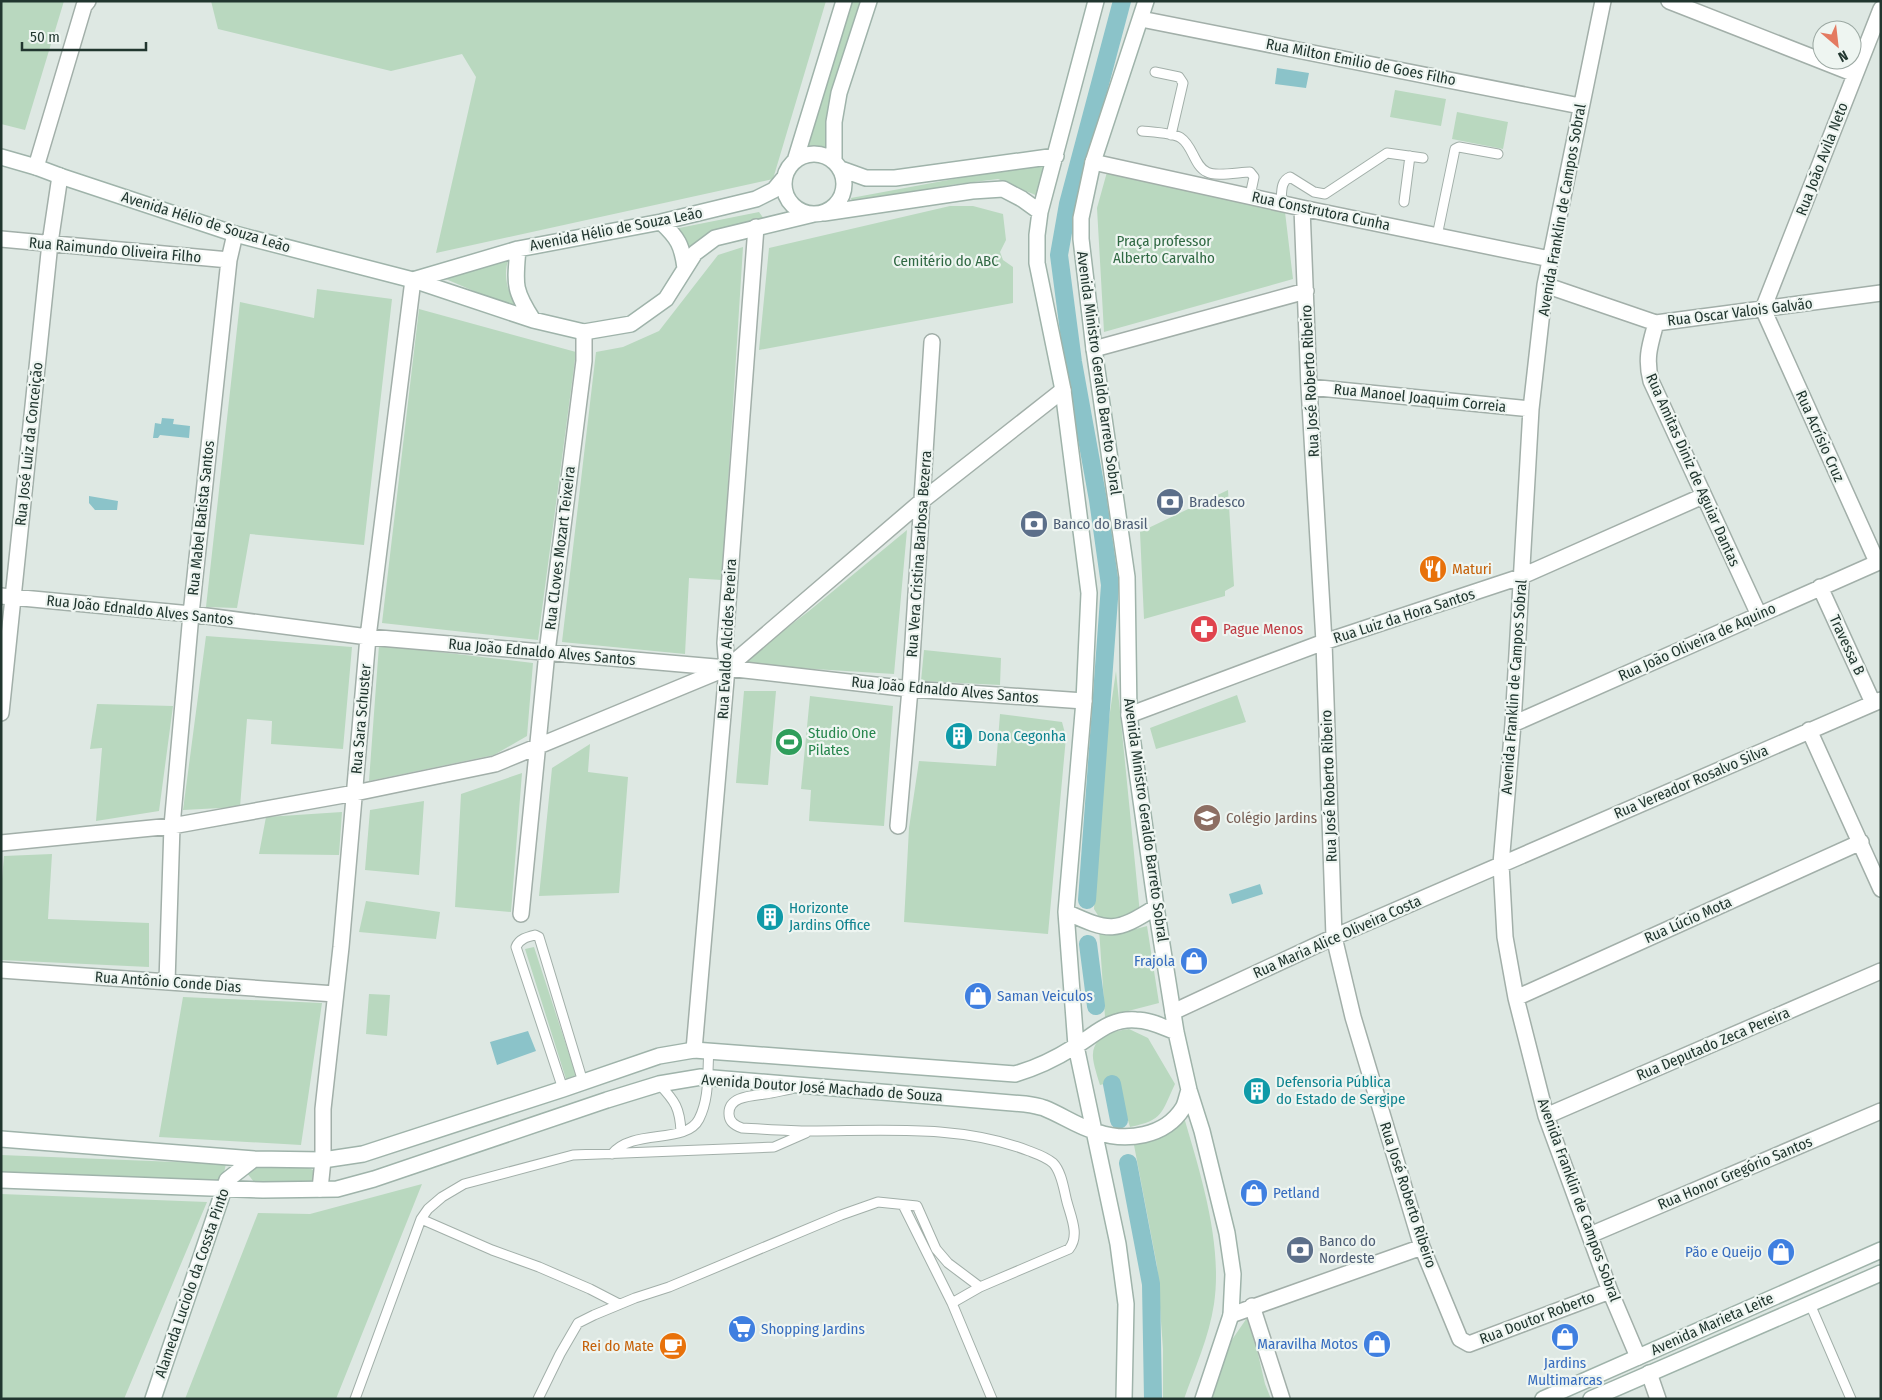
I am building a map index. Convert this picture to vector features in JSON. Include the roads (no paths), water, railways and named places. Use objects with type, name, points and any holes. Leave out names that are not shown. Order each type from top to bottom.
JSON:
[{"type":"street","points":[[36,166],[66,63],[84,6],[88,1]]},
{"type":"street","points":[[795,161],[844,1]]},
{"type":"street","points":[[869,1],[837,103],[834,122],[838,165],[844,179],[844,190],[834,207],[819,213],[803,212],[791,203],[784,189],[784,178],[788,168],[805,155],[825,156],[838,165],[866,178],[895,178],[1056,156]]},
{"type":"street","points":[[1096,1],[1040,212],[1037,235],[1037,263],[1063,390],[1090,593],[1084,700],[1066,912],[1076,1046],[1118,1244],[1126,1304],[1124,1399]]},
{"type":"street","name":"Avenida Ministro Geraldo Barreto Sobral","points":[[1146,1],[1094,162],[1081,218],[1081,239],[1094,350],[1127,577],[1129,715],[1156,907],[1176,1032],[1189,1090],[1202,1131],[1227,1233],[1233,1274],[1231,1315],[1203,1399]]},
{"type":"street","name":"Avenida Franklin de Campos Sobral","points":[[1603,1],[1580,106],[1545,285],[1531,409],[1513,724],[1501,864],[1505,937],[1516,998],[1546,1116],[1610,1291],[1638,1357]]},
{"type":"street","points":[[1669,1],[1855,74]]},
{"type":"street","name":"Rua João Avila Neto","points":[[1763,309],[1881,9]]},
{"type":"street","name":"Rua Milton Emilio de Goes Filho","points":[[1141,19],[1580,106]]},
{"type":"street","name":"Avenida Hélio de Souza Leão","points":[[1,156],[36,166],[60,176],[235,234],[413,280],[533,320],[584,332],[631,324],[666,299],[695,253],[716,238],[756,227],[819,213],[972,191],[1003,189],[1022,199],[1040,212]]},
{"type":"street","name":"Rua Construtora Cunha","points":[[1094,162],[1302,208],[1550,259]]},
{"type":"street","name":"Rua José Luiz da Conceição","points":[[1,713],[7,596],[50,243],[60,176]]},
{"type":"street","name":"Avenida Hélio de Souza Leão","points":[[413,280],[518,249],[661,222],[756,199],[774,190],[784,178]]},
{"type":"street","name":"Rua José Roberto Ribeiro","points":[[1302,208],[1309,387],[1324,642],[1334,937],[1353,1016],[1422,1247],[1460,1339],[1464,1343]]},
{"type":"street","points":[[661,222],[675,235],[682,248],[685,268]]},
{"type":"street","name":"Rua Evaldo Alcides Pereira","points":[[694,1050],[727,668],[725,643],[756,227]]},
{"type":"street","name":"Rua Mabel Batista Santos","points":[[168,982],[172,826],[191,614],[228,260],[235,234]]},
{"type":"street","name":"Rua Raimundo Oliveira Filho","points":[[1,240],[228,260]]},
{"type":"street","points":[[518,249],[517,289],[519,297],[533,320]]},
{"type":"street","name":"Rua Sara Schuster","points":[[320,1189],[323,1160],[323,1109],[355,794],[368,636],[413,280]]},
{"type":"street","name":"Rua Oscar Valois Galvão","points":[[1545,285],[1656,323],[1881,293]]},
{"type":"street","points":[[1094,350],[1306,292]]},
{"type":"street","name":"Rua Acrísio Cruz","points":[[1763,309],[1879,561]]},
{"type":"street","name":"Rua Amitas Diniz de Aguiar Dantas","points":[[1656,323],[1648,355],[1651,381],[1759,615]]},
{"type":"street","name":"Rua CLoves Mozart Teixeira","points":[[521,914],[536,746],[584,361],[584,332]]},
{"type":"street","name":"Rua Vera Cristina Barbosa Bezerra","points":[[898,826],[910,689],[932,342]]},
{"type":"street","name":"Rua Manoel Joaquim Correia","points":[[1309,387],[1531,409]]},
{"type":"street","points":[[1,844],[172,826],[355,794],[495,764],[727,668],[923,500],[1063,390]]},
{"type":"street","name":"Rua Luiz da Hora Santos","points":[[1129,715],[1324,642],[1520,578],[1703,496]]},
{"type":"street","name":"Rua João Oliveira de Aquino","points":[[1513,724],[1879,561]]},
{"type":"street","name":"Travessa B","points":[[1820,588],[1877,701]]},
{"type":"street","name":"Rua João Ednaldo Alves Santos","points":[[7,596],[191,614],[368,636],[727,668],[910,689],[1084,700]]},
{"type":"street","name":"Rua Vereador Rosalvo Silva","points":[[1501,864],[1877,701]]},
{"type":"street","points":[[1809,730],[1881,890]]},
{"type":"street","name":"Rua Lúcio Mota","points":[[1516,998],[1861,842]]},
{"type":"street","name":"Rua Maria Alice Oliveira Costa","points":[[1173,1012],[1334,937],[1501,864]]},
{"type":"street","points":[[1066,912],[1096,924],[1111,927],[1127,924],[1156,907]]},
{"type":"street","name":"Rua Antônio Conde Dias","points":[[1,970],[335,994]]},
{"type":"street","name":"Rua Deputado Zeca Pereira","points":[[1546,1116],[1881,972]]},
{"type":"street","points":[[1076,1046],[1107,1025],[1126,1020],[1152,1022],[1176,1032]]},
{"type":"street","name":"Avenida Doutor José Machado de Souza","points":[[323,1160],[380,1149],[659,1056],[694,1050],[1014,1074],[1034,1069],[1076,1046]]},
{"type":"street","name":"Avenida Doutor José Machado de Souza","points":[[320,1189],[337,1189],[361,1183],[598,1103],[659,1084],[698,1078],[1025,1104],[1044,1108],[1094,1132]]},
{"type":"street","points":[[1094,1132],[1126,1137],[1155,1132],[1168,1123],[1183,1108],[1189,1090]]},
{"type":"street","name":"Rua Honor Gregório Santos","points":[[1590,1235],[1881,1111]]},
{"type":"street","points":[[1,1139],[254,1159],[323,1160]]},
{"type":"street","name":"Alameda Luciolo da Cossta Pinto","points":[[153,1399],[224,1187],[227,1180],[236,1171],[254,1159]]},
{"type":"street","points":[[1,1180],[224,1187]]},
{"type":"street","name":"Alameda Luciolo da Cossta Pinto","points":[[224,1187],[320,1189]]},
{"type":"street","points":[[1231,1315],[1422,1247]]},
{"type":"street","name":"Avenida Marieta Leite","points":[[1543,1399],[1881,1250]]},
{"type":"street","name":"Avenida Marieta Leite","points":[[1591,1399],[1881,1273]]},
{"type":"street","name":"Rua Doutor Roberto","points":[[1464,1343],[1469,1344],[1610,1291]]},
{"type":"street","points":[[1252,1306],[1282,1399]]},
{"type":"street","points":[[1649,1373],[1658,1399]]},
{"type":"lane","points":[[1156,72],[1179,77],[1183,83],[1170,135]]},
{"type":"lane","points":[[1142,131],[1182,138],[1201,167],[1211,174],[1252,173],[1254,177],[1250,196]]},
{"type":"lane","points":[[1437,236],[1455,149],[1459,147],[1498,154]]},
{"type":"lane","points":[[1281,203],[1283,183],[1290,177],[1314,192],[1325,194],[1387,153],[1423,158]]},
{"type":"lane","points":[[1404,202],[1410,156]]},
{"type":"lane","points":[[563,1089],[516,947],[525,938],[535,935],[539,937],[583,1082]]},
{"type":"lane","points":[[612,1154],[621,1144],[636,1139],[681,1132],[690,1129],[699,1120],[707,1093],[709,1050]]},
{"type":"lane","points":[[659,1084],[672,1099],[680,1115],[681,1132]]},
{"type":"lane","points":[[804,1086],[738,1099],[730,1108],[730,1120],[735,1126],[742,1128],[808,1132],[884,1130],[970,1136],[1010,1144],[1043,1157],[1053,1164],[1059,1172],[1075,1234],[1074,1243],[1069,1249],[980,1288],[952,1303]]},
{"type":"lane","points":[[355,1399],[422,1219],[428,1209],[442,1197],[464,1184],[573,1155],[774,1147],[808,1132]]},
{"type":"lane","points":[[538,1399],[578,1323],[619,1304],[669,1286],[841,1215],[878,1202],[917,1206],[936,1249],[948,1263],[980,1288]]},
{"type":"lane","points":[[903,1205],[952,1303],[992,1399]]},
{"type":"lane","points":[[422,1219],[492,1250],[565,1278],[619,1304]]},
{"type":"lane","points":[[1810,1304],[1851,1399]]},
{"type":"water","points":[[1277,68],[1309,73],[1306,88],[1275,84]]},
{"type":"water","points":[[162,418],[174,419],[173,424],[190,426],[189,438],[160,435],[158,438],[153,438],[155,423],[161,424]]},
{"type":"water","points":[[89,496],[118,501],[117,510],[95,510],[89,503]]},
{"type":"water","points":[[1260,884],[1263,894],[1232,904],[1229,894]]},
{"type":"water","points":[[528,1031],[536,1051],[497,1065],[490,1042]]},
{"type":"waterway","points":[[1087,900],[1110,585],[1098,500],[1073,362],[1059,255],[1068,204],[1122,1]]},
{"type":"waterway","points":[[1088,944],[1096,1006]]},
{"type":"waterway","points":[[1112,1084],[1119,1120]]},
{"type":"waterway","points":[[1128,1163],[1151,1284],[1153,1399]]},
{"type":"place","name":"Bradesco","points":[[1170,502]]},
{"type":"place","name":"Banco do Brasil","points":[[1034,524]]},
{"type":"place","name":"Maturi","points":[[1433,569]]},
{"type":"place","name":"Pague Menos","points":[[1204,629]]},
{"type":"place","name":"Dona Cegonha","points":[[959,736]]},
{"type":"place","name":"Studio One Pilates","points":[[789,742]]},
{"type":"place","name":"Colégio Jardins","points":[[1207,818]]},
{"type":"place","name":"Horizonte Jardins Office","points":[[770,917]]},
{"type":"place","name":"Frajola","points":[[1194,961]]},
{"type":"place","name":"Saman Veiculos","points":[[978,996]]},
{"type":"place","name":"Defensoria Pública do Estado de Sergipe","points":[[1257,1091]]},
{"type":"place","name":"Petland","points":[[1254,1193]]},
{"type":"place","name":"Banco do Nordeste","points":[[1300,1250]]},
{"type":"place","name":"Pão e Queijo","points":[[1781,1252]]},
{"type":"place","name":"Shopping Jardins","points":[[742,1329]]},
{"type":"place","name":"Jardins Multimarcas","points":[[1565,1337]]},
{"type":"place","name":"Maravilha Motos","points":[[1377,1344]]},
{"type":"place","name":"Rei do Mate","points":[[673,1346]]},
{"type":"park label","name":"Praça professor Alberto Carvalho","points":[[1164,250]]},
{"type":"park label","name":"Cemitério do ABC","points":[[946,261]]}]
